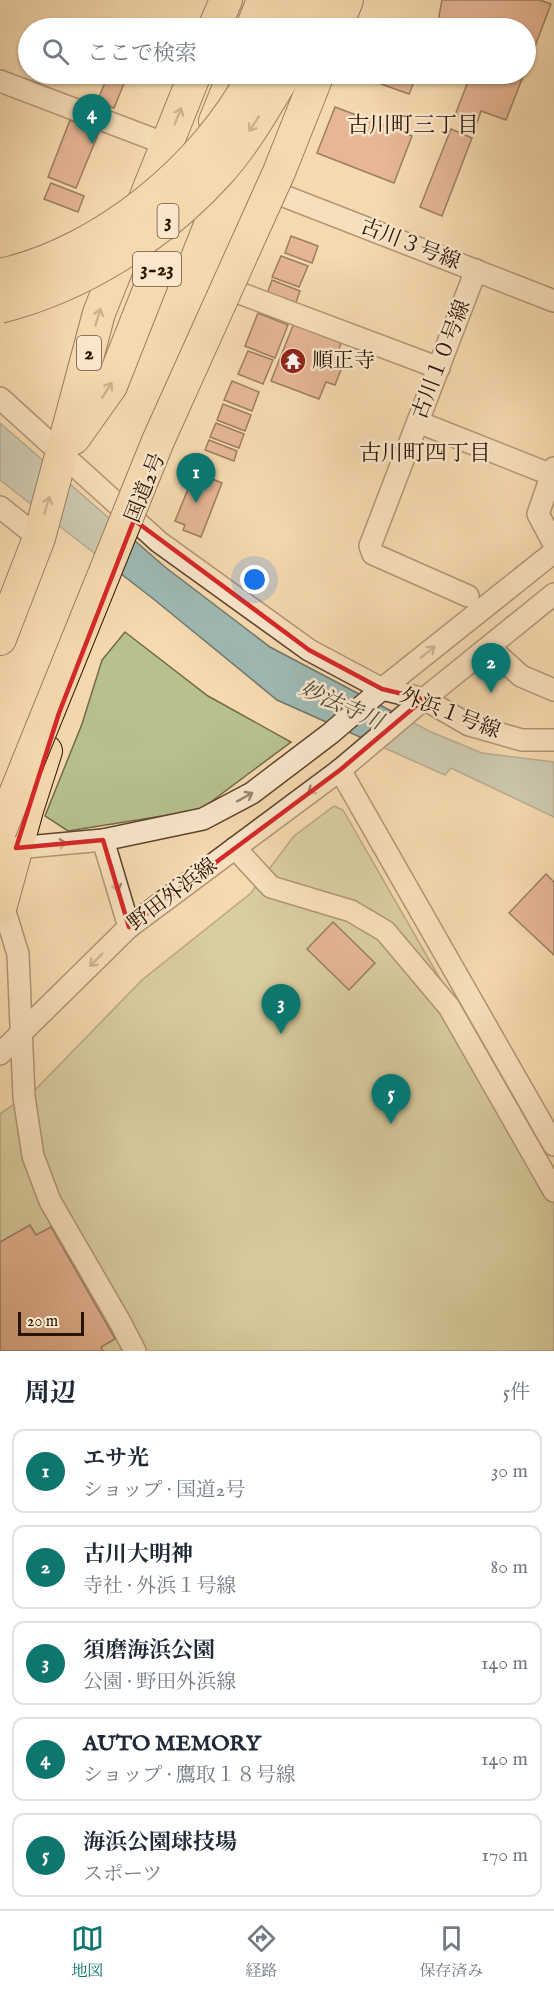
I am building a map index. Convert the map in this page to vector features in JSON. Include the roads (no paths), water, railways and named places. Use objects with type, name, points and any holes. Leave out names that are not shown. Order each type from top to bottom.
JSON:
[{"type":"highway","points":[[218,18],[226,0]]},
{"type":"highway","points":[[256,18],[263,0]]},
{"type":"highway","points":[[281,18],[290,0]]},
{"type":"highway","points":[[312,18],[320,0]]},
{"type":"highway","points":[[329,18],[336,0]]},
{"type":"highway","points":[[340,18],[347,0]]},
{"type":"highway","name":"2","points":[[0,639],[39,538],[99,313],[191,84]]},
{"type":"highway","name":"3-23","points":[[62,456],[111,386],[230,84]]},
{"type":"highway","name":"3","points":[[0,275],[40,263],[74,248],[106,229],[165,187],[212,138],[248,84]]},
{"type":"highway","name":"3","points":[[0,307],[58,288],[97,268],[164,225],[219,171],[244,139],[279,84]]},
{"type":"highway","name":"国道2号","points":[[1,905],[5,844],[27,810],[59,713],[305,84]]},
{"type":"highway","points":[[5,844],[158,441],[279,172],[314,84]]},
{"type":"street","points":[[0,81],[166,144]]},
{"type":"street","name":"古川３号線","points":[[266,189],[554,301]]},
{"type":"street","points":[[0,261],[22,255],[77,232],[96,221]]},
{"type":"street","name":"古川１０号線","points":[[468,596],[373,554],[370,546],[476,270]]},
{"type":"street","points":[[226,288],[439,368]]},
{"type":"street","name":"外浜１号線","points":[[0,398],[159,542],[309,650],[376,694],[424,699],[469,725],[522,740],[554,740]]},
{"type":"street","points":[[418,422],[553,472],[538,514],[554,544]]},
{"type":"street","points":[[0,507],[39,538]]},
{"type":"street","points":[[5,844],[104,840],[203,819],[252,793],[331,733],[376,694],[554,552]]},
{"type":"street","points":[[424,699],[554,594]]},
{"type":"street","points":[[489,647],[521,676],[554,690]]},
{"type":"street","name":"野田外浜線","points":[[0,1054],[129,927],[340,770],[424,699]]},
{"type":"street","points":[[340,770],[554,1145]]},
{"type":"street","points":[[104,840],[129,927]]},
{"type":"street","points":[[235,848],[271,887],[351,910],[385,931],[449,1007],[554,1191]]},
{"type":"street","points":[[1,905],[18,954],[24,1097],[33,1156],[50,1201],[135,1351]]},
{"type":"water","name":"妙法寺川","points":[[0,423],[165,567],[270,647],[431,732],[482,753],[554,762],[554,817],[451,768],[445,775],[277,700],[156,601],[0,480]]},
{"type":"place","name":"AUTO MEMORY","points":[[92,144]]},
{"type":"place","name":"順正寺","points":[[293,361]]},
{"type":"place","name":"エサ光","points":[[196,503]]},
{"type":"place","name":"古川大明神","points":[[491,693]]},
{"type":"place","name":"須磨海浜公園","points":[[281,1034]]},
{"type":"place","name":"海浜公園球技場","points":[[391,1124]]},
{"type":"district","name":"古川町三丁目","points":[[413,126]]},
{"type":"district","name":"古川町四丁目","points":[[425,454]]}]
